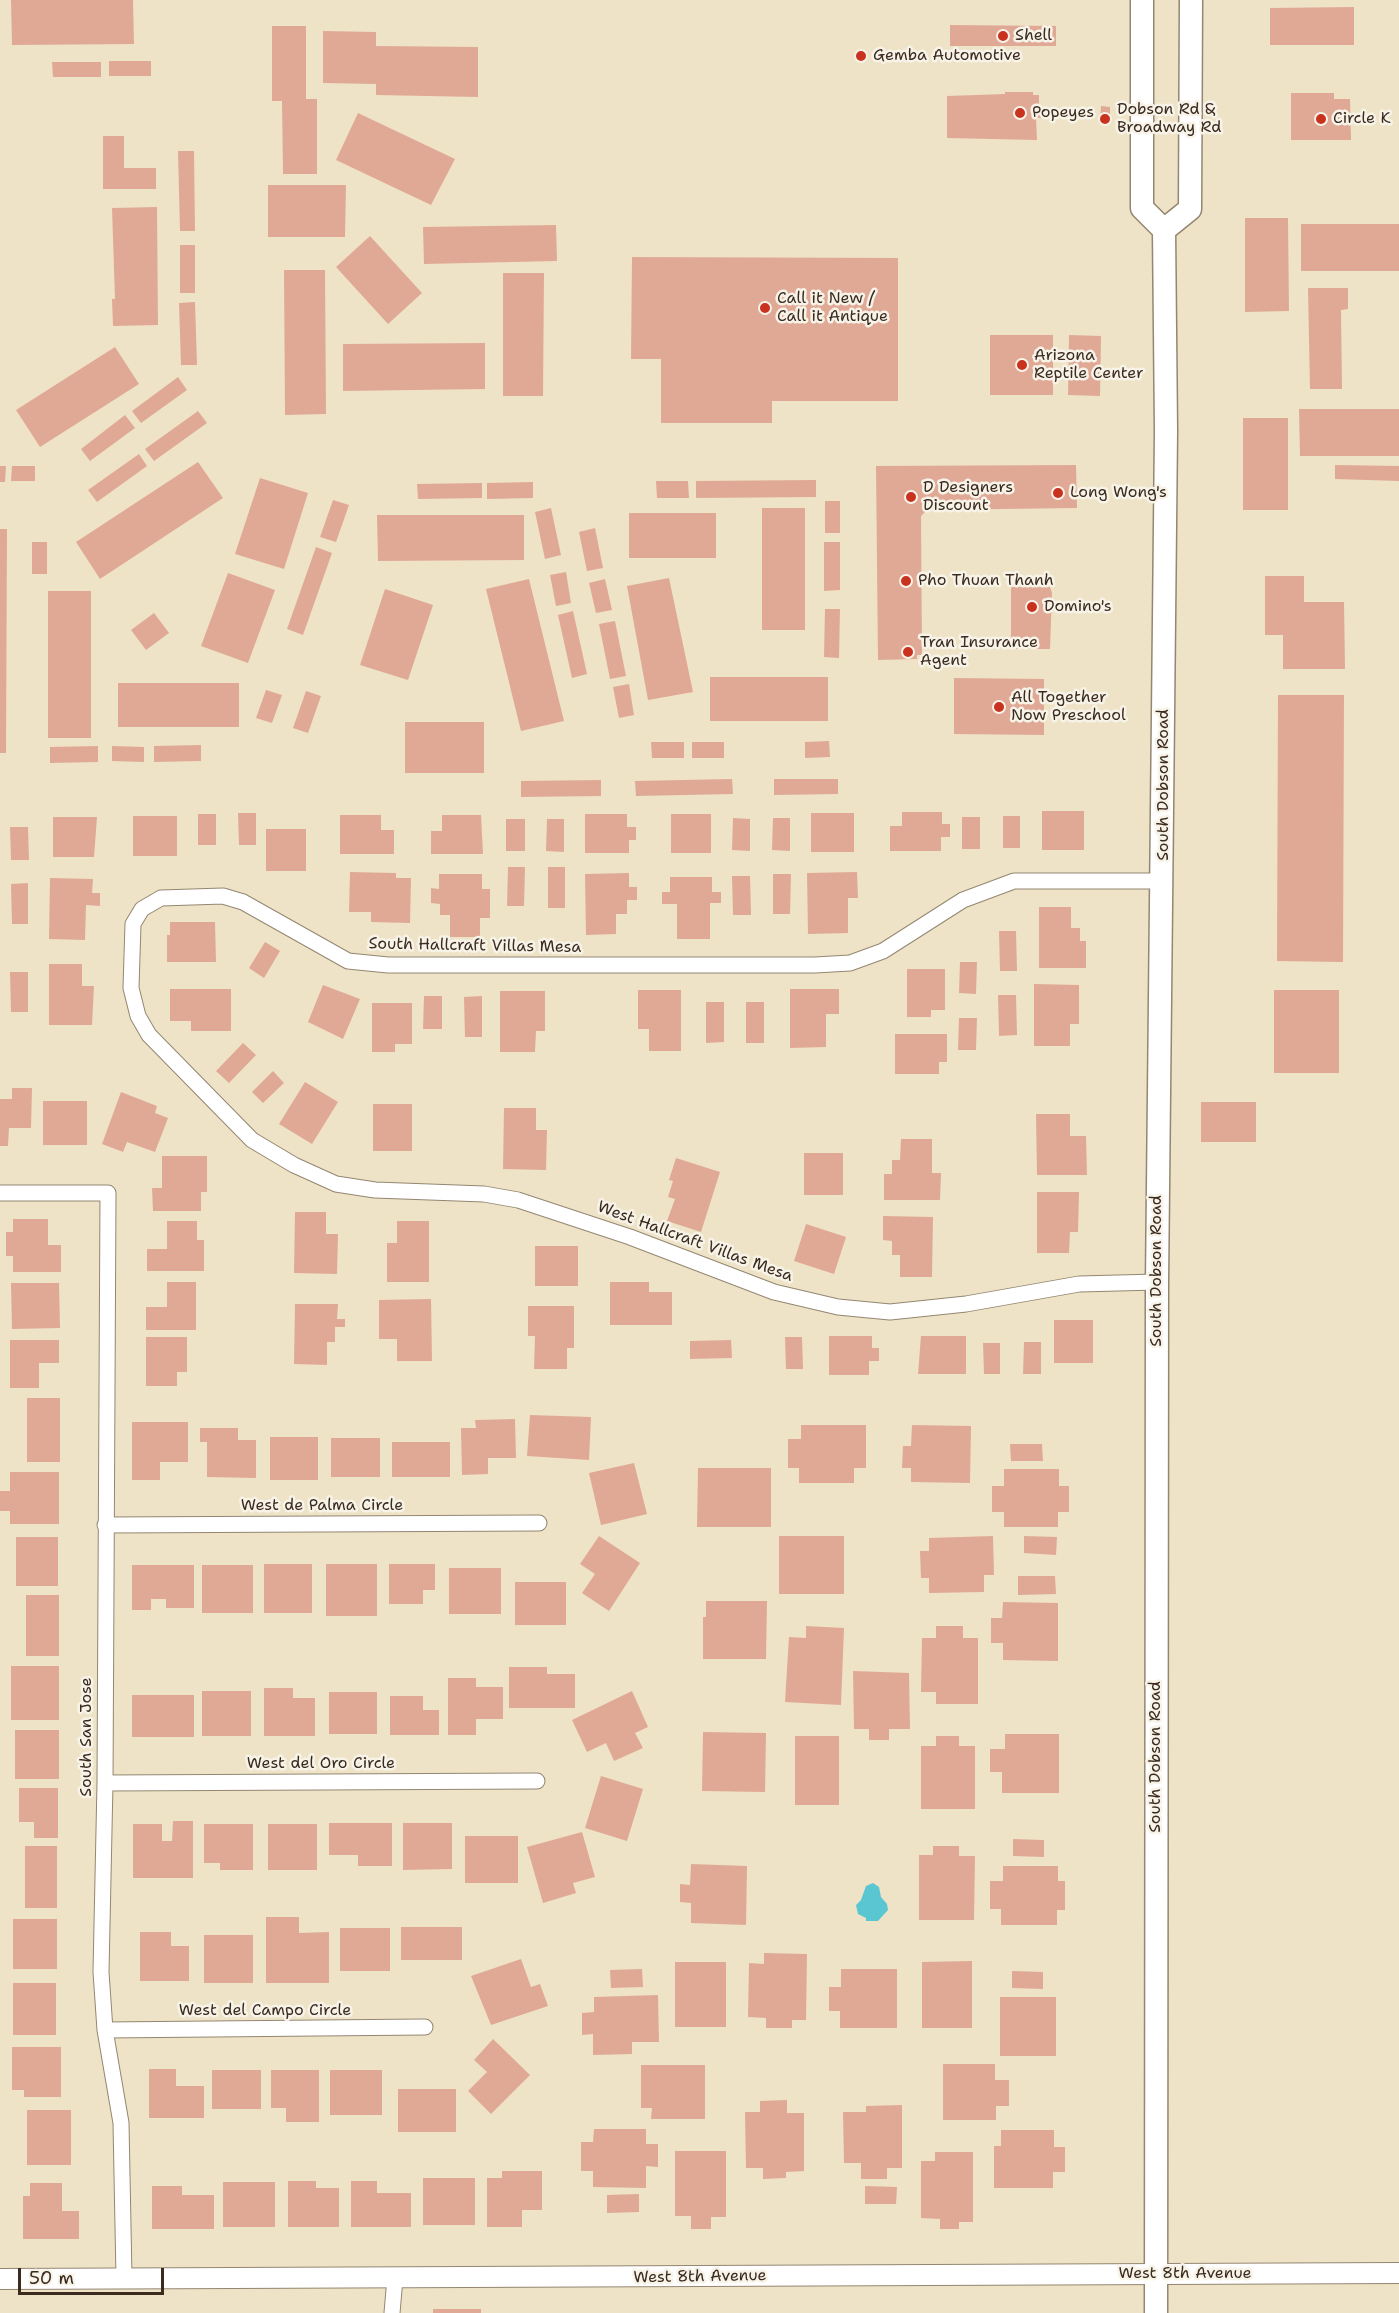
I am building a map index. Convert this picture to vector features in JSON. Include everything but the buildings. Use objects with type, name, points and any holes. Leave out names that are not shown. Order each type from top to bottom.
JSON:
[{"type":"main road","points":[[1142,0],[1142,208],[1164,230],[1190,209],[1191,0]]},
{"type":"main road","name":"South Dobson Road","points":[[1156,2313],[1157,1282],[1166,549],[1164,230]]},
{"type":"street","name":"South Hallcraft Villas Mesa","points":[[267,1148],[252,1140],[150,1035],[138,1016],[131,988],[133,924],[142,909],[161,898],[223,896],[243,903],[348,961],[388,965],[764,965],[850,963],[883,951],[963,900],[990,888],[1014,881],[1163,881]]},
{"type":"street","name":"West Hallcraft Villas Mesa","points":[[267,1148],[294,1165],[336,1184],[375,1190],[484,1194],[540,1206],[774,1292],[838,1307],[890,1311],[966,1304],[1079,1284],[1157,1282]]},
{"type":"street","name":"South San Jose","points":[[0,1193],[108,1193],[105,1784],[100,1972],[105,2030],[122,2123],[124,2278]]},
{"type":"street","name":"West de Palma Circle","points":[[105,1525],[539,1523]]},
{"type":"street","name":"West del Oro Circle","points":[[105,1784],[537,1781]]},
{"type":"street","name":"West del Campo Circle","points":[[105,2030],[425,2027]]},
{"type":"street","name":"West 8th Avenue","points":[[0,2279],[1399,2273]]},
{"type":"street","points":[[392,2313],[395,2278]]},
{"type":"water","points":[[873,1883],[879,1887],[888,1910],[878,1921],[866,1921],[866,1918],[858,1914],[856,1905],[861,1900],[866,1886]]},
{"type":"place","name":"Shell","points":[[1003,36]]},
{"type":"place","name":"Gemba Automotive","points":[[861,56]]},
{"type":"place","name":"Popeyes","points":[[1020,113]]},
{"type":"place","name":"Dobson Rd & Broadway Rd","points":[[1105,119]]},
{"type":"place","name":"Circle K","points":[[1321,119]]},
{"type":"place","name":"Call it New / Call it Antique","points":[[765,308]]},
{"type":"place","name":"Arizona Reptile Center","points":[[1022,365]]},
{"type":"place","name":"Long Wong's","points":[[1058,493]]},
{"type":"place","name":"D Designers Discount","points":[[911,497]]},
{"type":"place","name":"Pho Thuan Thanh","points":[[906,581]]},
{"type":"place","name":"Domino's","points":[[1032,607]]},
{"type":"place","name":"Tran Insurance Agent","points":[[908,652]]},
{"type":"place","name":"All Together Now Preschool","points":[[999,707]]}]
